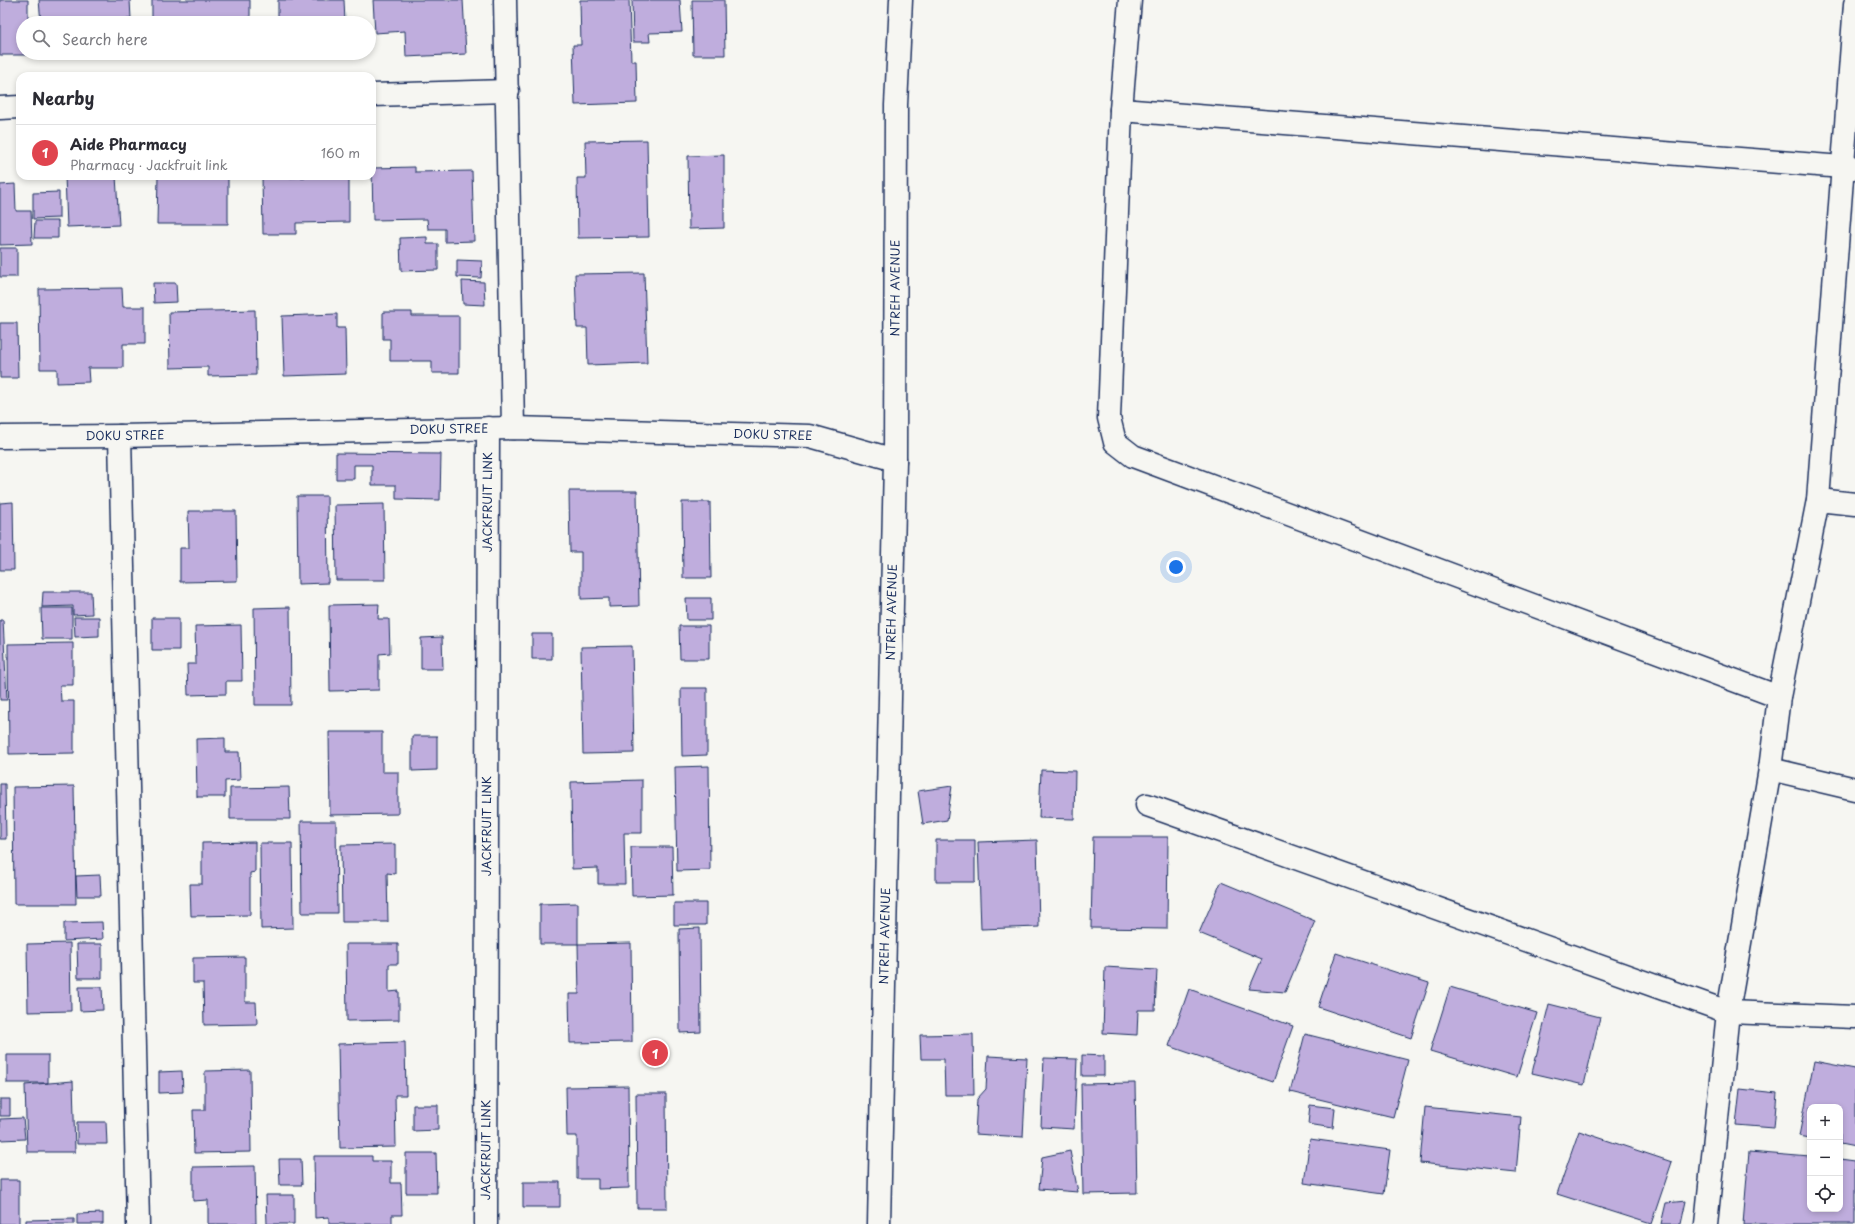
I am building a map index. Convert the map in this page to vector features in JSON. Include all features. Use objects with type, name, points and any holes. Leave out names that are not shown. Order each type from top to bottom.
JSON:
[{"type":"street","points":[[505,0],[508,91],[513,428]]},
{"type":"street","name":"NTREH AVENUE","points":[[879,1224],[895,460],[896,105],[901,0]]},
{"type":"street","points":[[1130,0],[1121,110],[1109,418],[1115,442],[1133,456],[1779,697]]},
{"type":"street","points":[[1706,1224],[1728,1012],[1770,769],[1779,697],[1818,500],[1849,167],[1855,4]]},
{"type":"street","points":[[376,95],[508,91]]},
{"type":"street","points":[[0,108],[16,107]]},
{"type":"street","points":[[1121,110],[1849,167]]},
{"type":"street","name":"JACKFRUIT LINK","points":[[486,1224],[488,428]]},
{"type":"street","name":"DOKU STREE","points":[[0,437],[513,428],[810,436],[895,460]]},
{"type":"street","points":[[120,436],[138,1224]]},
{"type":"street","points":[[1818,500],[1855,504]]},
{"type":"street","points":[[1770,769],[1855,789]]},
{"type":"street","points":[[1147,805],[1728,1012],[1855,1017]]},
{"type":"building","points":[[0,0],[28,0],[28,16],[16,16],[16,55],[0,55]]},
{"type":"building","points":[[39,0],[130,0],[131,16],[40,16]]},
{"type":"building","points":[[152,0],[250,0],[250,16],[152,16]]},
{"type":"building","points":[[278,0],[344,0],[345,16],[278,16]]},
{"type":"building","points":[[373,0],[463,0],[466,54],[406,57],[405,31],[376,33],[376,16],[374,16]]},
{"type":"building","points":[[580,0],[629,0],[631,61],[636,61],[637,103],[575,105],[573,45],[581,45]]},
{"type":"building","points":[[632,0],[680,0],[682,32],[649,33],[650,42],[633,42]]},
{"type":"building","points":[[692,0],[724,0],[725,55],[693,55]]},
{"type":"building","points":[[647,140],[649,237],[578,238],[577,178],[586,178],[585,141]]},
{"type":"building","points":[[724,155],[724,228],[689,229],[688,156]]},
{"type":"building","points":[[415,167],[415,172],[472,171],[474,241],[445,242],[445,229],[428,229],[427,219],[373,220],[372,180],[376,180],[376,168]]},
{"type":"building","points":[[65,180],[116,180],[119,225],[67,227]]},
{"type":"building","points":[[158,180],[228,180],[228,224],[157,224]]},
{"type":"building","points":[[262,180],[349,180],[349,222],[296,223],[296,234],[263,234]]},
{"type":"building","points":[[15,184],[16,211],[31,211],[32,244],[0,245],[0,185]]},
{"type":"building","points":[[59,192],[59,218],[33,219],[33,193]]},
{"type":"building","points":[[35,221],[58,221],[58,238],[34,238]]},
{"type":"building","points":[[427,237],[427,244],[438,244],[438,270],[401,271],[400,238]]},
{"type":"building","points":[[0,248],[17,248],[17,277],[0,277]]},
{"type":"building","points":[[457,260],[482,261],[481,278],[457,277]]},
{"type":"building","points":[[644,273],[647,363],[588,365],[587,328],[577,328],[575,274]]},
{"type":"building","points":[[462,281],[484,282],[485,305],[463,304]]},
{"type":"building","points":[[153,283],[176,283],[177,302],[154,303]]},
{"type":"building","points":[[122,288],[123,307],[145,307],[145,344],[123,344],[123,368],[88,368],[89,382],[57,383],[57,369],[40,369],[39,289]]},
{"type":"building","points":[[255,310],[256,375],[208,376],[208,367],[170,368],[169,312]]},
{"type":"building","points":[[383,312],[412,312],[412,316],[459,316],[459,373],[432,373],[432,361],[390,361],[390,339],[383,339]]},
{"type":"building","points":[[337,314],[337,328],[345,328],[346,374],[284,376],[282,316]]},
{"type":"building","points":[[0,323],[17,323],[18,378],[0,378]]},
{"type":"building","points":[[336,453],[441,454],[440,500],[396,499],[396,485],[372,485],[372,465],[354,465],[354,479],[336,479]]},
{"type":"building","points":[[569,491],[637,491],[639,606],[609,607],[609,598],[581,599],[581,552],[570,552]]},
{"type":"building","points":[[297,496],[327,496],[328,583],[298,584]]},
{"type":"building","points":[[13,502],[14,570],[0,570],[0,503]]},
{"type":"building","points":[[682,502],[710,502],[711,578],[683,578]]},
{"type":"building","points":[[384,504],[385,580],[336,580],[335,505]]},
{"type":"building","points":[[188,511],[236,511],[237,581],[180,582],[180,548],[189,548]]},
{"type":"building","points":[[43,592],[91,592],[92,614],[73,615],[73,606],[42,607]]},
{"type":"building","points":[[686,598],[711,598],[711,620],[687,620]]},
{"type":"building","points":[[379,604],[378,619],[389,619],[390,653],[379,654],[379,690],[330,691],[329,605]]},
{"type":"building","points":[[290,607],[291,705],[255,705],[254,608]]},
{"type":"building","points":[[41,608],[72,608],[72,639],[42,639]]},
{"type":"building","points":[[74,617],[99,617],[99,636],[75,637]]},
{"type":"building","points":[[152,618],[179,618],[179,650],[152,650]]},
{"type":"building","points":[[0,620],[3,620],[7,700],[0,700]]},
{"type":"building","points":[[241,625],[242,681],[226,681],[226,694],[188,695],[187,664],[196,664],[195,626]]},
{"type":"building","points":[[679,626],[709,626],[709,659],[680,659]]},
{"type":"building","points":[[532,634],[552,634],[552,659],[532,659]]},
{"type":"building","points":[[442,637],[443,669],[421,669],[421,638]]},
{"type":"building","points":[[73,643],[73,685],[60,685],[61,701],[74,701],[74,753],[9,754],[8,644]]},
{"type":"building","points":[[632,646],[634,753],[583,754],[581,647]]},
{"type":"building","points":[[681,688],[707,688],[707,755],[682,756]]},
{"type":"building","points":[[329,732],[382,732],[382,772],[398,772],[398,814],[330,815]]},
{"type":"building","points":[[412,736],[437,736],[437,770],[412,771]]},
{"type":"building","points":[[225,738],[225,752],[239,752],[240,780],[225,781],[225,797],[197,797],[196,739]]},
{"type":"building","points":[[709,766],[710,870],[677,871],[675,767]]},
{"type":"building","points":[[1041,770],[1075,771],[1074,819],[1039,818]]},
{"type":"building","points":[[642,780],[642,833],[624,833],[625,884],[598,884],[598,868],[572,869],[571,782]]},
{"type":"building","points":[[0,784],[5,784],[6,839],[0,839]]},
{"type":"building","points":[[74,786],[76,904],[14,904],[13,787]]},
{"type":"building","points":[[952,786],[947,820],[923,824],[918,791]]},
{"type":"building","points":[[289,787],[290,819],[230,819],[230,788]]},
{"type":"building","points":[[301,821],[336,821],[337,913],[302,913]]},
{"type":"building","points":[[1093,837],[1168,837],[1167,929],[1091,928]]},
{"type":"building","points":[[936,840],[975,840],[975,882],[936,882]]},
{"type":"building","points":[[1037,840],[1039,927],[981,929],[978,842]]},
{"type":"building","points":[[255,842],[255,872],[250,873],[250,915],[191,916],[190,884],[202,884],[202,843]]},
{"type":"building","points":[[260,843],[292,843],[293,928],[261,929]]},
{"type":"building","points":[[395,844],[395,874],[387,873],[388,922],[342,922],[341,845]]},
{"type":"building","points":[[631,847],[672,847],[673,895],[632,896]]},
{"type":"building","points":[[100,875],[101,896],[77,896],[76,876]]},
{"type":"building","points":[[1221,882],[1315,921],[1285,992],[1249,989],[1262,959],[1199,933]]},
{"type":"building","points":[[578,903],[578,944],[540,944],[540,904]]},
{"type":"building","points":[[674,903],[706,903],[706,925],[674,925]]},
{"type":"building","points":[[102,922],[103,939],[64,941],[64,923]]},
{"type":"building","points":[[700,928],[701,1032],[680,1033],[679,929]]},
{"type":"building","points":[[70,943],[71,1011],[28,1012],[27,944]]},
{"type":"building","points":[[631,943],[632,1042],[570,1043],[569,994],[579,994],[578,944]]},
{"type":"building","points":[[77,944],[102,944],[102,978],[78,978]]},
{"type":"building","points":[[346,944],[398,944],[398,964],[389,964],[389,992],[399,991],[399,1020],[347,1021]]},
{"type":"building","points":[[1336,953],[1429,983],[1411,1038],[1318,1007]]},
{"type":"building","points":[[245,957],[245,1002],[256,1002],[257,1024],[204,1025],[203,983],[193,983],[193,958]]},
{"type":"building","points":[[1105,967],[1157,970],[1155,1010],[1138,1010],[1137,1035],[1103,1033]]},
{"type":"building","points":[[79,987],[102,987],[103,1010],[80,1011]]},
{"type":"building","points":[[1450,987],[1537,1013],[1517,1077],[1430,1051]]},
{"type":"building","points":[[1189,989],[1293,1026],[1273,1082],[1169,1046]]},
{"type":"building","points":[[1549,1004],[1600,1017],[1584,1085],[1532,1073]]},
{"type":"building","points":[[973,1034],[974,1095],[945,1095],[944,1059],[921,1059],[920,1035]]},
{"type":"building","points":[[1305,1034],[1408,1060],[1393,1117],[1290,1092]]},
{"type":"building","points":[[405,1042],[406,1095],[395,1095],[396,1147],[340,1148],[338,1044]]},
{"type":"building","points":[[7,1055],[48,1055],[48,1083],[7,1083]]},
{"type":"building","points":[[1082,1055],[1104,1056],[1104,1076],[1082,1076]]},
{"type":"building","points":[[988,1056],[1027,1058],[1023,1137],[975,1134],[977,1099],[986,1089]]},
{"type":"building","points":[[1044,1058],[1077,1059],[1074,1129],[1041,1127]]},
{"type":"building","points":[[1814,1061],[1855,1069],[1855,1147],[1843,1145],[1843,1104],[1807,1104],[1807,1137],[1799,1136]]},
{"type":"building","points":[[250,1070],[251,1152],[194,1153],[193,1110],[205,1110],[205,1071]]},
{"type":"building","points":[[182,1071],[183,1092],[159,1093],[159,1072]]},
{"type":"building","points":[[73,1081],[75,1152],[27,1152],[25,1085]]},
{"type":"building","points":[[1135,1083],[1137,1193],[1083,1194],[1081,1084]]},
{"type":"building","points":[[628,1086],[629,1188],[598,1189],[598,1179],[577,1179],[577,1136],[567,1136],[566,1087]]},
{"type":"building","points":[[1740,1089],[1777,1093],[1774,1128],[1736,1125]]},
{"type":"building","points":[[636,1094],[666,1094],[667,1208],[637,1208]]},
{"type":"building","points":[[0,1099],[10,1099],[10,1116],[0,1116]]},
{"type":"building","points":[[413,1105],[438,1105],[438,1130],[413,1131]]},
{"type":"building","points":[[1310,1105],[1335,1108],[1333,1128],[1308,1124]]},
{"type":"building","points":[[1425,1107],[1521,1117],[1516,1173],[1420,1163]]},
{"type":"building","points":[[23,1118],[25,1139],[0,1140],[0,1119]]},
{"type":"building","points":[[77,1122],[106,1122],[107,1144],[77,1144]]},
{"type":"building","points":[[1579,1131],[1672,1162],[1651,1224],[1557,1194]]},
{"type":"building","points":[[1310,1139],[1390,1150],[1384,1194],[1304,1183]]},
{"type":"building","points":[[1070,1151],[1078,1192],[1039,1189],[1042,1157]]},
{"type":"building","points":[[1749,1152],[1807,1157],[1807,1212],[1843,1212],[1843,1159],[1855,1161],[1855,1224],[1743,1224]]},
{"type":"building","points":[[406,1153],[436,1153],[437,1193],[406,1193]]},
{"type":"building","points":[[314,1156],[372,1156],[372,1161],[391,1161],[391,1183],[401,1183],[402,1215],[392,1215],[392,1224],[329,1224],[329,1217],[315,1218]]},
{"type":"building","points":[[279,1159],[301,1159],[302,1185],[280,1185]]},
{"type":"building","points":[[255,1166],[256,1224],[208,1224],[208,1200],[193,1201],[193,1167]]},
{"type":"building","points":[[0,1180],[19,1180],[19,1224],[0,1224]]},
{"type":"building","points":[[523,1182],[560,1182],[560,1207],[523,1207]]},
{"type":"building","points":[[266,1195],[294,1195],[294,1224],[267,1224]]},
{"type":"building","points":[[1686,1201],[1681,1224],[1661,1224],[1666,1203]]},
{"type":"building","points":[[103,1213],[103,1224],[77,1224],[77,1214]]},
{"type":"building","points":[[74,1219],[74,1224],[26,1224],[26,1220]]},
{"type":"place","name":"Aide Pharmacy","points":[[655,1053]]}]
